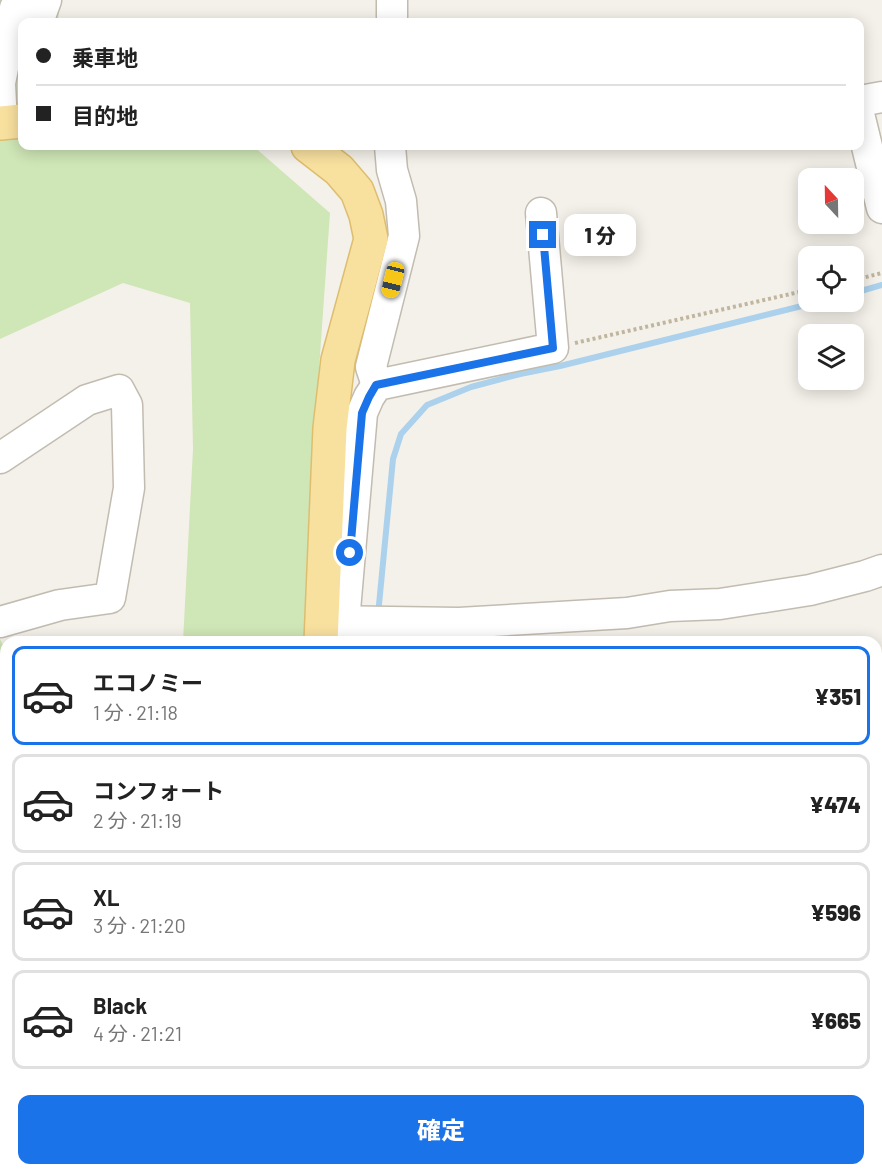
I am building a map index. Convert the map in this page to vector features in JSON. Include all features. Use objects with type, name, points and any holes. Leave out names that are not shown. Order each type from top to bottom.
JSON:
[{"type":"main road","points":[[313,150],[339,170],[357,191],[366,214],[371,239],[338,360],[330,428],[329,628]]},
{"type":"street","points":[[8,123],[0,82],[15,8],[19,0]]},
{"type":"street","points":[[39,18],[46,0]]},
{"type":"street","points":[[392,0],[392,18]]},
{"type":"street","points":[[8,123],[18,82]]},
{"type":"street","points":[[864,100],[882,97]]},
{"type":"street","points":[[864,134],[882,208]]},
{"type":"street","points":[[390,150],[392,170],[401,201],[404,236],[371,367],[376,385],[362,413],[329,628],[627,613],[670,606],[720,604],[810,590],[882,570]]},
{"type":"street","points":[[376,385],[553,348],[541,213]]},
{"type":"street","points":[[0,458],[87,400],[119,390],[127,405],[129,488],[110,598],[60,605],[0,622]]},
{"type":"path","points":[[864,278],[882,273]]},
{"type":"path","points":[[553,348],[798,292]]},
{"type":"green space","points":[[0,0],[60,0],[58,18],[18,18],[18,150],[258,150],[330,213],[311,483],[307,636],[183,636],[193,449],[190,303],[123,283],[0,339]]},
{"type":"waterway","points":[[864,290],[882,285]]},
{"type":"waterway","points":[[378,615],[393,459],[401,434],[427,405],[471,387],[520,374],[798,307]]},
{"type":"route","points":[[350,553],[362,413],[376,385],[553,348],[543,235]]}]
